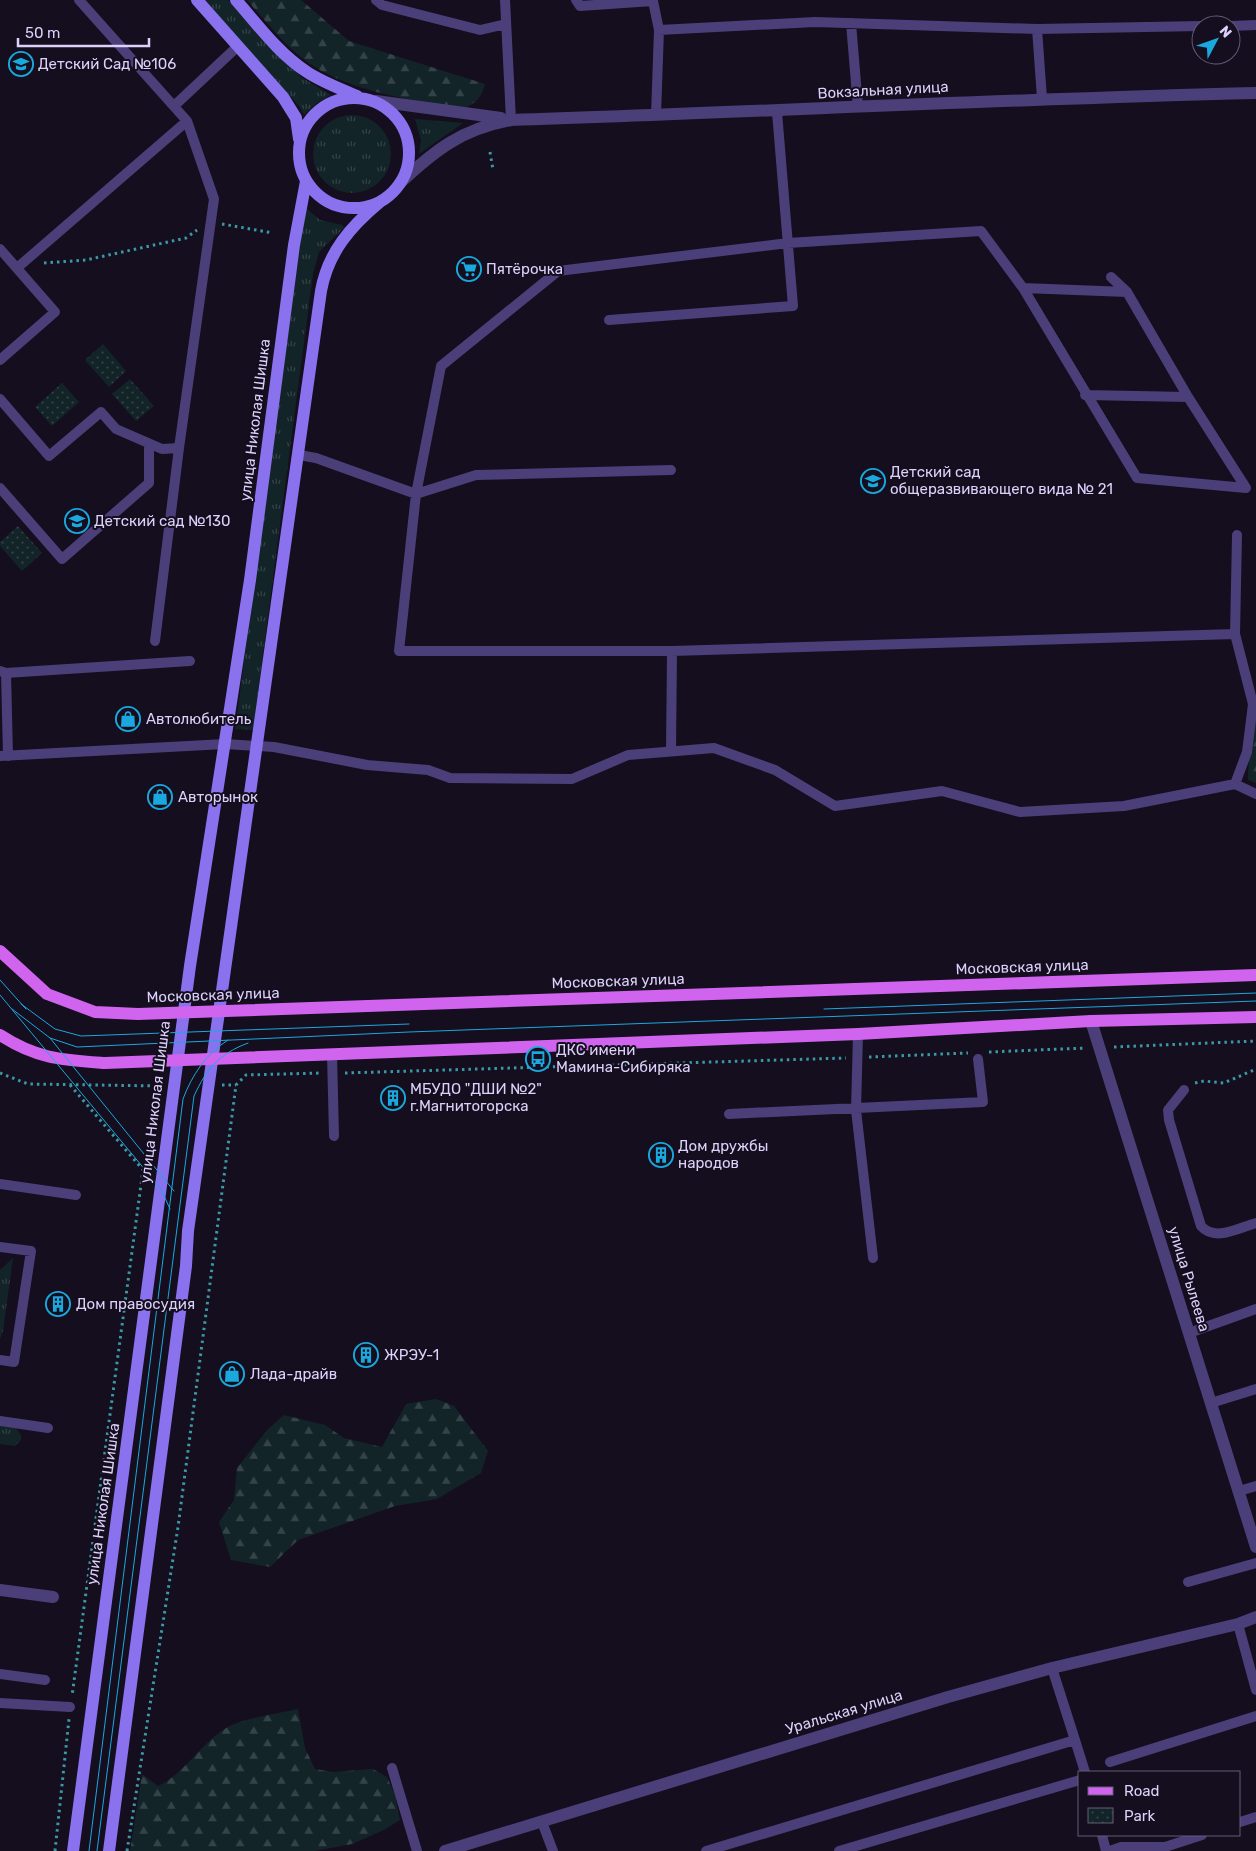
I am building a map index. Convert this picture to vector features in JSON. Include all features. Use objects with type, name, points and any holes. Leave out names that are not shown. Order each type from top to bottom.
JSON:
[{"type":"main road","points":[[197,0],[291,108],[296,118],[299,140],[299,164],[306,182],[316,194],[330,203],[347,208],[364,208],[380,202]]},
{"type":"main road","points":[[108,1851],[212,1059],[324,273],[340,242],[380,202],[392,194],[400,184],[408,161],[407,137],[400,122],[390,110],[376,101],[360,97],[298,66],[274,44],[236,0]]},
{"type":"main road","points":[[299,140],[305,125],[315,112],[328,103],[343,98],[360,97]]},
{"type":"main road","name":"улица Николая Шишка","points":[[73,1851],[177,1060],[250,580],[294,245],[306,182]]},
{"type":"main road","name":"Московская улица","points":[[0,951],[47,994],[95,1012],[138,1014],[1256,975]]},
{"type":"main road","points":[[0,1036],[20,1048],[54,1059],[105,1063],[858,1034],[1091,1021],[1256,1017]]},
{"type":"street","name":"Вокзальная улица","points":[[400,184],[431,155],[453,140],[490,124],[511,120],[777,112],[1042,98],[1256,93]]},
{"type":"street","name":"Вокзальная улица","points":[[376,101],[511,120]]},
{"type":"street","name":"улица Рылеева","points":[[1091,1021],[1256,1547]]},
{"type":"street","points":[[0,1590],[53,1598]]},
{"type":"street","name":"Уральская улица","points":[[445,1851],[948,1697],[1052,1668],[1238,1624],[1256,1616]]},
{"type":"lane","points":[[80,0],[187,121],[214,199],[179,448],[155,641]]},
{"type":"lane","points":[[376,0],[382,5],[480,30],[506,24]]},
{"type":"lane","points":[[506,0],[511,120]]},
{"type":"lane","points":[[576,0],[580,6],[653,1],[659,30],[656,115]]},
{"type":"lane","points":[[659,30],[815,22],[1037,29],[1191,26]]},
{"type":"lane","points":[[851,23],[858,107]]},
{"type":"lane","points":[[1241,26],[1256,25]]},
{"type":"lane","points":[[1037,29],[1042,98]]},
{"type":"lane","points":[[174,106],[238,46]]},
{"type":"lane","points":[[608,320],[793,306],[777,112]]},
{"type":"lane","points":[[21,265],[187,121]]},
{"type":"lane","points":[[1111,276],[1127,292],[1188,397],[1246,488],[1137,478],[1085,395],[1023,288],[981,231],[788,243],[558,271],[441,366],[416,494],[399,651],[672,651],[1235,634]]},
{"type":"lane","points":[[0,249],[21,265],[55,312],[0,360]]},
{"type":"lane","points":[[1023,288],[1127,292]]},
{"type":"lane","points":[[1085,395],[1188,397]]},
{"type":"lane","points":[[0,399],[49,456],[101,412],[116,429],[162,449],[179,448]]},
{"type":"lane","points":[[0,488],[62,559],[149,483],[149,444]]},
{"type":"lane","points":[[298,455],[316,458],[416,494],[476,475],[672,470]]},
{"type":"lane","points":[[1235,784],[1247,752],[1253,704],[1235,634],[1237,535]]},
{"type":"lane","points":[[671,751],[672,651]]},
{"type":"lane","points":[[190,661],[3,672],[4,756],[225,744],[258,745],[368,765],[428,770],[450,778],[572,779],[628,755],[714,748],[775,770],[835,806],[942,791],[1020,812],[1124,806],[1235,784],[1256,794]]},
{"type":"lane","points":[[858,1034],[856,1110],[873,1258]]},
{"type":"lane","points":[[332,1054],[334,1136]]},
{"type":"lane","points":[[729,1114],[856,1110],[982,1102],[979,1054]]},
{"type":"lane","points":[[1184,1090],[1168,1110],[1169,1120],[1201,1226],[1207,1233],[1215,1235],[1256,1223]]},
{"type":"lane","points":[[0,1184],[76,1195]]},
{"type":"lane","points":[[0,1247],[31,1251],[14,1362],[0,1360]]},
{"type":"lane","points":[[1189,1333],[1256,1309]]},
{"type":"lane","points":[[1211,1403],[1256,1389]]},
{"type":"lane","points":[[0,1421],[48,1428]]},
{"type":"lane","points":[[1238,1491],[1256,1486]]},
{"type":"lane","points":[[1188,1582],[1256,1563]]},
{"type":"lane","points":[[1238,1624],[1256,1690]]},
{"type":"lane","points":[[1052,1668],[1085,1771]]},
{"type":"lane","points":[[0,1674],[44,1680]]},
{"type":"lane","points":[[0,1703],[70,1707]]},
{"type":"lane","points":[[1110,1762],[1256,1716]]},
{"type":"lane","points":[[706,1851],[1075,1740]]},
{"type":"lane","points":[[392,1768],[417,1851]]},
{"type":"lane","points":[[839,1851],[1078,1781]]},
{"type":"lane","points":[[1241,1822],[1256,1817]]},
{"type":"lane","points":[[542,1822],[553,1851]]},
{"type":"lane","points":[[1102,1836],[1106,1851]]},
{"type":"lane","points":[[1110,1851],[1121,1847],[1165,1847],[1199,1836]]},
{"type":"path","points":[[490,152],[493,170]]},
{"type":"path","points":[[21,265],[86,260],[186,238],[211,224],[230,225],[273,233]]},
{"type":"path","points":[[127,1851],[178,1527],[236,1085],[246,1075],[979,1054],[1256,1041]]},
{"type":"path","points":[[1184,1090],[1194,1083],[1204,1081],[1224,1083],[1231,1081],[1256,1069]]},
{"type":"path","points":[[0,1073],[28,1084],[174,1086]]},
{"type":"path","points":[[55,1851],[70,1707],[143,1170],[70,1085]]},
{"type":"path","points":[[209,1085],[236,1085]]},
{"type":"green space","points":[[204,0],[228,0],[301,77],[331,95],[317,103],[304,115],[299,106]]},
{"type":"green space","points":[[247,0],[301,0],[349,41],[485,84],[475,102],[462,109],[388,95],[352,85],[318,69],[298,55]]},
{"type":"green space","points":[[352,115],[367,118],[379,127],[388,139],[391,154],[388,169],[379,181],[367,190],[352,193],[337,190],[325,181],[316,169],[313,154],[316,139],[325,127],[337,118]]},
{"type":"green space","points":[[415,119],[463,123],[419,154],[421,140]]},
{"type":"green space","points":[[305,207],[320,220],[342,225],[344,228],[319,252],[313,274],[253,730],[235,729]]},
{"type":"green space","points":[[103,344],[126,371],[109,387],[85,360]]},
{"type":"green space","points":[[130,379],[154,406],[136,421],[112,394]]},
{"type":"green space","points":[[62,383],[79,402],[52,426],[35,407]]},
{"type":"green space","points":[[18,526],[42,553],[22,571],[0,546],[0,542]]},
{"type":"green space","points":[[1256,714],[1256,783],[1248,780],[1249,755]]},
{"type":"green space","points":[[13,1258],[3,1331],[0,1339],[0,1270]]},
{"type":"green space","points":[[436,1399],[454,1406],[488,1451],[481,1473],[437,1499],[395,1506],[298,1540],[270,1567],[231,1560],[219,1522],[234,1500],[237,1468],[267,1430],[284,1415],[325,1425],[344,1438],[382,1447],[406,1404]]},
{"type":"green space","points":[[0,1425],[16,1428],[21,1435],[21,1440],[15,1446],[0,1444]]},
{"type":"green space","points":[[298,1709],[305,1748],[315,1769],[333,1772],[373,1769],[387,1777],[395,1795],[400,1820],[384,1830],[352,1844],[315,1851],[130,1851],[142,1774],[158,1786],[176,1774],[206,1744],[230,1726],[249,1719]]},
{"type":"tram line","points":[[0,980],[26,1009]]},
{"type":"tram line","points":[[824,1009],[1256,993]]},
{"type":"tram line","points":[[0,995],[161,1189],[170,1209]]},
{"type":"tram line","points":[[12,1009],[50,1038],[77,1047],[409,1032],[1256,1001]]},
{"type":"tram line","points":[[21,1004],[55,1029],[81,1036],[409,1024]]},
{"type":"tram line","points":[[50,1038],[174,1191]]},
{"type":"tram line","points":[[89,1851],[183,1099],[206,1058],[228,1040]]},
{"type":"tram line","points":[[97,1851],[194,1096],[204,1077],[215,1063],[229,1052],[248,1043]]},
{"type":"place","name":"Детский Сад №106","points":[[21,64]]},
{"type":"place","name":"Пятёрочка","points":[[469,269]]},
{"type":"place","name":"Детский сад общеразвивающего вида № 21","points":[[873,481]]},
{"type":"place","name":"Детский сад №130","points":[[77,521]]},
{"type":"place","name":"Автолюбитель","points":[[128,719]]},
{"type":"place","name":"Авторынок","points":[[160,797]]},
{"type":"place","name":"ДКС имени Мамина-Сибиряка","points":[[538,1059]]},
{"type":"place","name":"МБУДО \"ДШИ №2\" г.Магнитогорска","points":[[393,1098]]},
{"type":"place","name":"Дом дружбы народов","points":[[661,1155]]},
{"type":"place","name":"Дом правосудия","points":[[58,1304]]},
{"type":"place","name":"ЖРЭУ-1","points":[[366,1355]]},
{"type":"place","name":"Лада-драйв","points":[[232,1374]]}]
